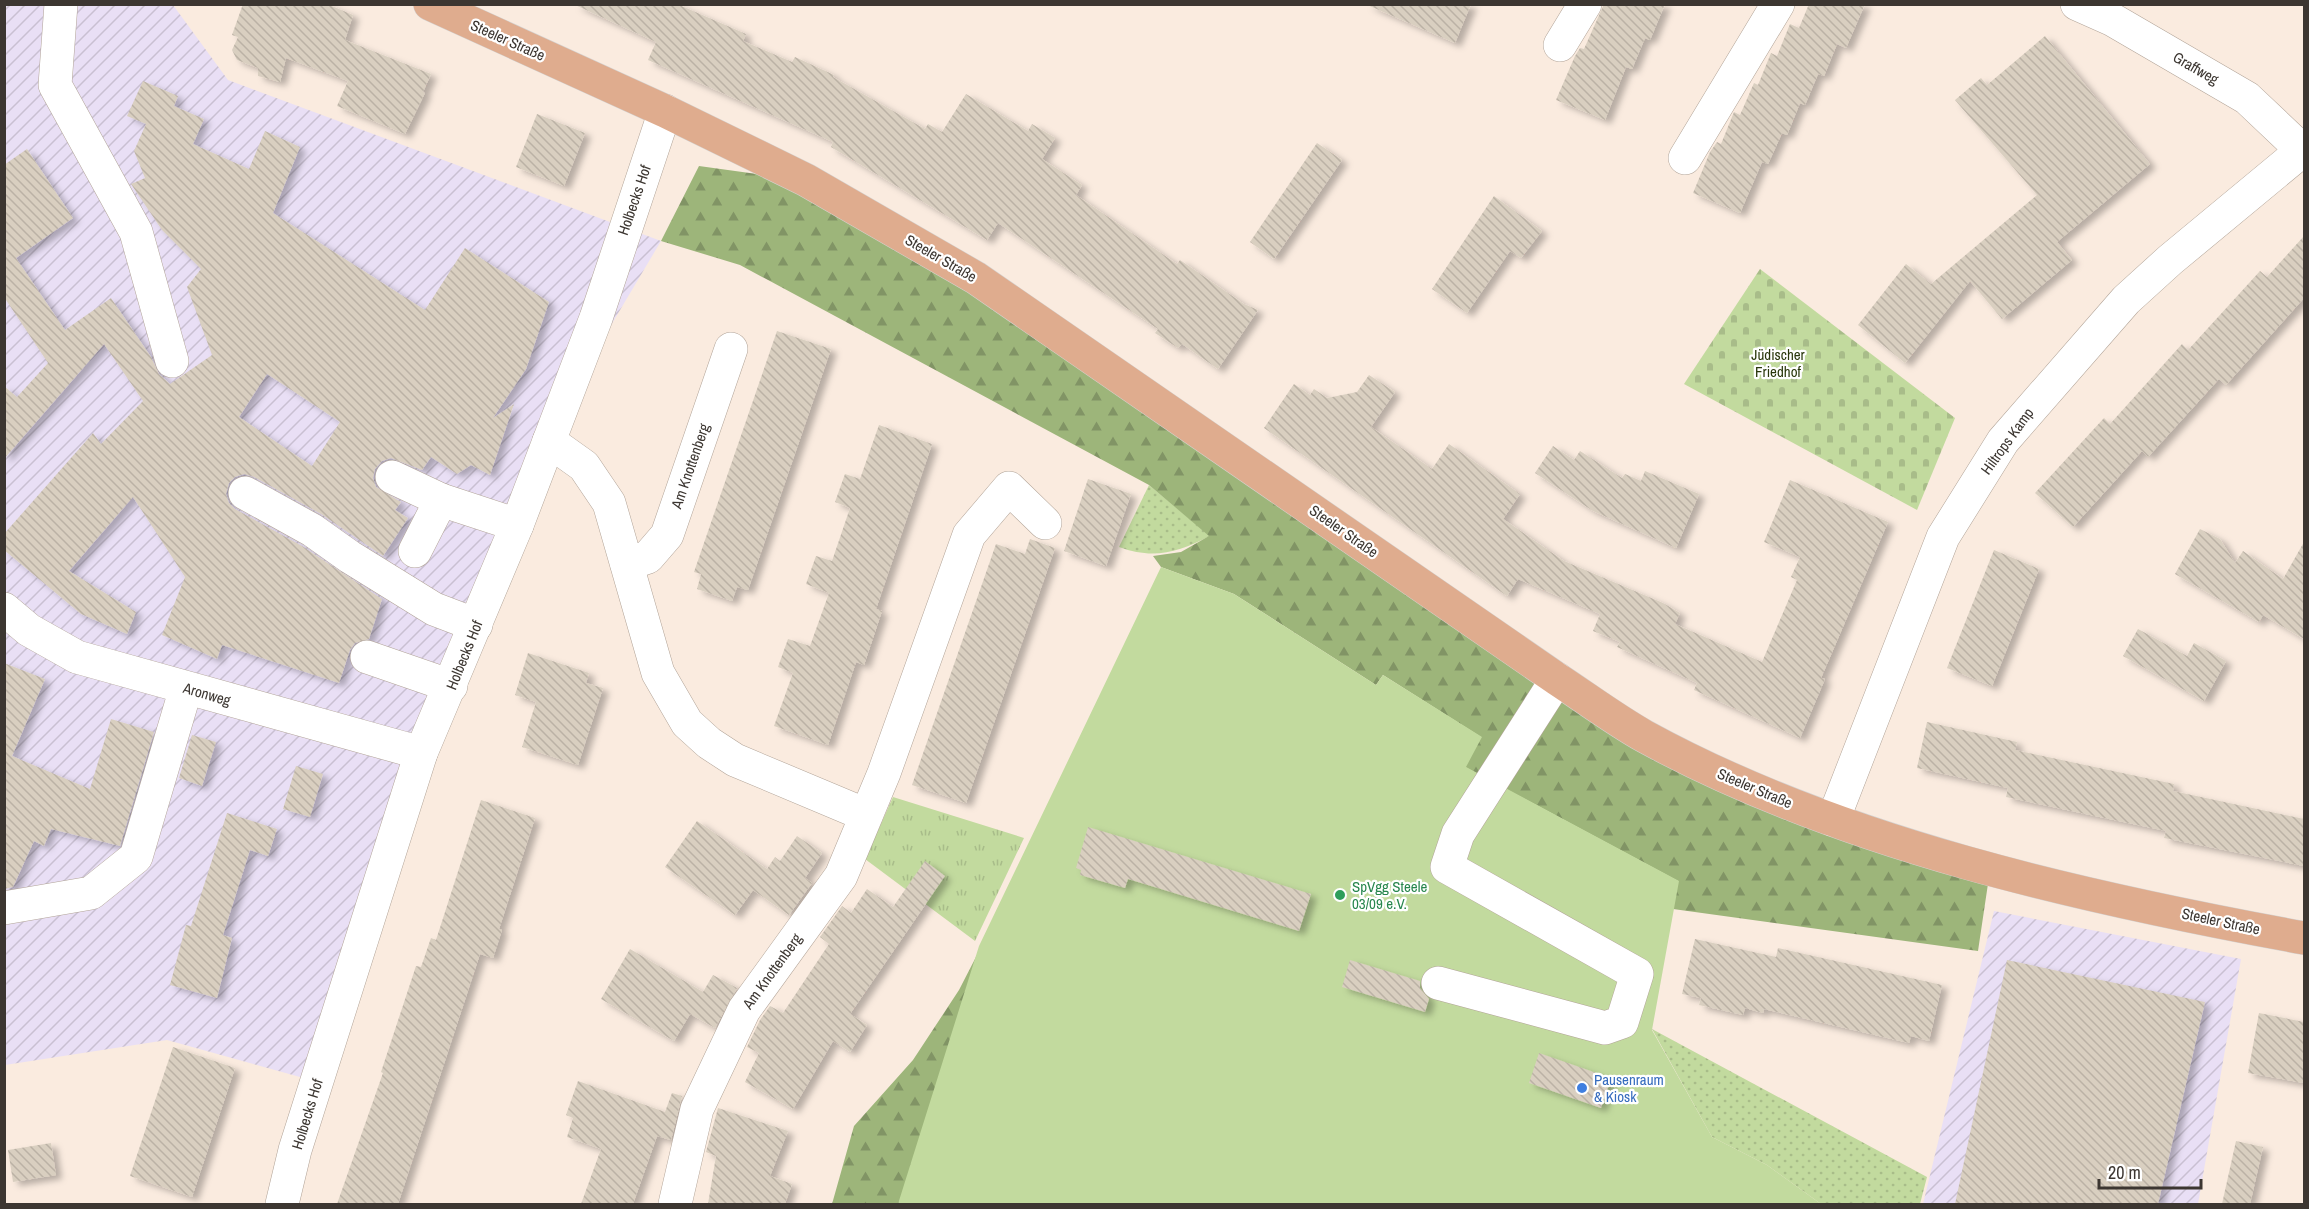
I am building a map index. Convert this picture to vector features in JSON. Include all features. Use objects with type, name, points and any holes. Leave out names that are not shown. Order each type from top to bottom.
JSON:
[{"type":"main road","name":"Steeler Straße","points":[[430,4],[464,11],[806,180],[976,278],[1557,679],[1643,735],[1719,774],[1833,820],[2041,883],[2304,938]]},
{"type":"street","points":[[61,4],[55,85],[136,232],[172,361]]},
{"type":"street","points":[[1560,45],[1585,4]]},
{"type":"street","points":[[1685,158],[1778,4]]},
{"type":"street","name":"Graffweg","points":[[2077,4],[2113,20],[2247,98],[2303,149]]},
{"type":"street","name":"Holbecks Hof","points":[[282,1204],[299,1138],[421,753],[517,525],[596,318],[665,111]]},
{"type":"street","name":"Hiltrops Kamp","points":[[1833,820],[1943,537],[2003,441],[2126,300],[2178,253],[2303,149]]},
{"type":"street","name":"Am Knottenberg","points":[[627,564],[648,558],[667,535],[731,349]]},
{"type":"street","points":[[549,441],[584,466],[609,503],[658,673],[687,723],[709,743],[735,760],[867,815]]},
{"type":"street","points":[[392,477],[441,500],[517,525]]},
{"type":"street","name":"Am Knottenberg","points":[[675,1204],[697,1109],[744,1010],[841,876],[885,773],[969,535],[1009,488],[1045,523]]},
{"type":"street","points":[[245,493],[312,530],[350,557],[434,609],[476,624]]},
{"type":"street","points":[[415,551],[441,500]]},
{"type":"street","name":"Aronweg","points":[[4,609],[29,630],[77,657],[421,753]]},
{"type":"street","points":[[367,657],[451,686]]},
{"type":"street","points":[[1438,982],[1605,1028],[1622,1022],[1637,974],[1447,867],[1458,834],[1557,679]]},
{"type":"street","points":[[4,908],[91,893],[136,857],[186,688]]},
{"type":"shaded area","points":[[5,5],[173,5],[228,80],[661,241],[534,455],[318,1082],[167,1040],[5,1065]]},
{"type":"shaded area","points":[[1994,911],[2241,959],[2198,1204],[1923,1204]]},
{"type":"green space","points":[[699,166],[806,181],[1642,735],[1989,877],[1978,951],[1673,909],[1678,881],[1465,767],[1481,737],[1383,675],[1376,685],[1234,594],[1161,567],[1153,556],[1181,552],[1209,536],[1149,485],[740,265],[661,241]]},
{"type":"green space","name":"Jüdischer Friedhof","points":[[1760,269],[1955,418],[1917,510],[1684,384]]},
{"type":"green space","points":[[1149,485],[1210,536],[1166,552],[1143,553],[1119,547]]},
{"type":"green space","name":"SpVgg Steele 03/09 e.V.","points":[[1161,567],[1234,594],[1376,685],[1383,675],[1482,737],[1466,767],[1679,881],[1652,1030],[1712,1137],[1767,1165],[1821,1204],[898,1204],[979,946]]},
{"type":"green space","points":[[893,797],[1024,838],[975,941],[865,859]]},
{"type":"green space","points":[[977,955],[899,1204],[832,1204],[854,1126],[913,1060],[959,990]]},
{"type":"green space","points":[[1652,1029],[1927,1177],[1920,1204],[1821,1204],[1767,1165],[1712,1137]]},
{"type":"building","points":[[243,4],[327,4],[353,15],[345,40],[431,74],[423,92],[425,93],[405,134],[337,106],[348,81],[286,58],[280,82],[258,76],[258,68],[237,60],[232,50],[238,37],[232,35]]},
{"type":"building","points":[[573,4],[677,4],[746,34],[743,41],[792,62],[795,57],[834,75],[833,77],[925,129],[928,124],[942,132],[966,94],[1028,131],[1032,124],[1055,138],[1042,159],[1082,185],[1076,195],[1177,264],[1180,260],[1244,304],[1258,310],[1218,369],[1182,344],[1178,348],[1155,333],[1158,329],[998,223],[987,240],[831,147],[833,142],[648,60],[656,42]]},
{"type":"building","points":[[1365,4],[1471,4],[1455,43]]},
{"type":"building","points":[[1604,4],[1665,4],[1650,40],[1645,38],[1632,69],[1626,67],[1605,120],[1556,100],[1575,56],[1580,48],[1584,49]]},
{"type":"building","points":[[1809,4],[1865,4],[1846,48],[1837,44],[1824,76],[1818,74],[1805,105],[1800,103],[1787,135],[1782,133],[1768,164],[1762,162],[1740,213],[1693,193],[1710,152],[1717,142],[1721,144],[1734,112],[1740,115],[1754,83],[1758,85],[1771,53],[1777,56],[1790,24],[1799,28]]},
{"type":"building","points":[[2045,36],[2150,164],[2057,242],[2072,260],[2002,319],[1970,281],[1905,363],[1858,325],[1906,264],[1931,284],[2037,195],[1955,100],[1981,78],[1987,85]]},
{"type":"building","points":[[143,81],[178,96],[174,106],[204,119],[193,144],[249,169],[265,131],[300,147],[273,213],[425,310],[465,248],[549,302],[526,369],[493,418],[514,404],[490,475],[471,465],[457,474],[431,457],[422,470],[391,458],[382,461],[375,469],[373,478],[376,487],[401,502],[395,510],[408,518],[383,556],[321,514],[254,477],[244,474],[235,477],[229,483],[226,494],[229,503],[235,509],[302,546],[382,599],[369,639],[355,643],[350,650],[339,683],[222,645],[217,659],[162,635],[185,577],[133,497],[69,571],[136,612],[127,634],[81,614],[4,550],[4,534],[93,433],[101,444],[143,401],[104,344],[4,459],[4,386],[17,397],[48,363],[4,297],[4,165],[27,149],[73,218],[16,258],[65,330],[111,298],[151,357],[159,374],[170,384],[212,355],[187,287],[201,269],[162,230],[131,184],[145,178],[134,151],[146,124],[127,116]],"holes":[[[267,374],[340,422],[312,466],[239,417]]]},
{"type":"building","points":[[537,114],[585,133],[564,186],[516,167]]},
{"type":"building","points":[[1317,143],[1342,160],[1274,259],[1250,242]]},
{"type":"building","points":[[1494,196],[1542,231],[1521,258],[1510,251],[1467,313],[1432,289]]},
{"type":"building","points":[[2304,236],[2304,298],[2226,385],[2219,379],[2148,457],[2142,451],[2073,527],[2035,493],[2104,418],[2110,424],[2182,344],[2188,350],[2260,271],[2267,277]]},
{"type":"building","points":[[777,331],[831,349],[748,590],[737,587],[732,601],[697,589],[701,574],[694,572]]},
{"type":"building","points":[[1369,375],[1395,392],[1371,427],[1432,469],[1449,444],[1520,494],[1503,519],[1564,561],[1663,603],[1680,613],[1675,624],[1762,662],[1797,580],[1791,577],[1800,557],[1764,542],[1790,480],[1888,522],[1821,678],[1825,679],[1800,738],[1694,690],[1697,683],[1617,647],[1620,642],[1593,631],[1600,614],[1518,579],[1507,596],[1264,428],[1294,384],[1310,395],[1314,389],[1327,398],[1357,392]]},
{"type":"building","points":[[879,425],[932,444],[876,609],[882,611],[864,665],[856,662],[828,745],[774,726],[793,673],[778,667],[788,639],[810,646],[829,593],[806,584],[816,556],[832,561],[850,508],[835,502],[845,474],[860,479]]},
{"type":"building","points":[[1553,446],[1574,460],[1580,451],[1622,478],[1625,474],[1641,481],[1645,471],[1699,494],[1676,548],[1593,511],[1535,473]]},
{"type":"building","points":[[1088,479],[1131,494],[1106,566],[1064,551]]},
{"type":"building","points":[[2200,529],[2220,539],[2235,563],[2243,551],[2283,579],[2304,542],[2304,639],[2263,615],[2259,622],[2175,574]]},
{"type":"building","points":[[1030,539],[1055,548],[966,803],[912,785],[996,544],[1025,554]]},
{"type":"building","points":[[1994,550],[2039,569],[1992,686],[1947,668]]},
{"type":"building","points":[[2138,629],[2187,656],[2194,643],[2226,661],[2204,701],[2123,656]]},
{"type":"building","points":[[528,653],[589,673],[586,683],[603,688],[578,765],[522,747],[536,702],[515,695]]},
{"type":"building","points":[[4,663],[45,679],[12,756],[90,789],[111,719],[154,732],[120,846],[51,829],[44,846],[34,841],[13,887],[4,889]]},
{"type":"building","points":[[1927,722],[2017,742],[2015,750],[2174,784],[2173,791],[2304,819],[2304,866],[2164,838],[2166,831],[2006,797],[2008,788],[1917,768]]},
{"type":"building","points":[[192,735],[216,742],[202,786],[179,778]]},
{"type":"building","points":[[296,766],[323,774],[310,817],[283,809]]},
{"type":"building","points":[[481,800],[535,818],[499,929],[502,930],[493,958],[480,954],[398,1204],[337,1204],[383,1073],[381,1072],[416,966],[421,967],[431,938],[436,940]]},
{"type":"building","points":[[227,813],[277,829],[268,856],[250,850],[223,935],[232,938],[217,998],[170,985],[186,925],[191,926]]},
{"type":"building","points":[[697,821],[767,869],[775,857],[780,861],[797,836],[822,853],[805,878],[812,883],[789,915],[753,890],[735,915],[665,867]]},
{"type":"building","points":[[1088,827],[1311,894],[1299,931],[1128,879],[1125,888],[1080,875],[1081,870],[1076,868]]},
{"type":"building","points":[[925,861],[945,876],[850,1014],[867,1025],[850,1052],[833,1041],[793,1109],[745,1082],[759,1053],[747,1047],[760,1020],[770,1006],[783,1013],[829,944],[820,937],[842,906],[851,913],[867,889],[893,907]]},
{"type":"building","points":[[1695,939],[1776,957],[1778,948],[1942,985],[1929,1041],[1911,1036],[1909,1043],[1764,1009],[1763,1013],[1745,1008],[1743,1015],[1699,1005],[1701,998],[1682,994]]},
{"type":"building","points":[[630,949],[703,992],[713,975],[737,988],[715,1028],[690,1014],[674,1041],[601,999]]},
{"type":"building","points":[[1350,960],[1420,981],[1420,988],[1429,999],[1425,1012],[1342,987]]},
{"type":"building","points":[[2007,960],[2205,1002],[2158,1204],[1955,1204]]},
{"type":"building","points":[[2259,1013],[2304,1022],[2304,1083],[2248,1073]]},
{"type":"building","points":[[173,1047],[235,1068],[192,1197],[130,1176]]},
{"type":"building","points":[[1539,1053],[1611,1078],[1601,1108],[1529,1083]]},
{"type":"building","points":[[578,1081],[665,1112],[672,1093],[682,1096],[671,1140],[657,1136],[633,1204],[581,1204],[601,1149],[567,1137],[573,1118],[566,1115]]},
{"type":"building","points":[[718,1108],[788,1131],[770,1176],[792,1184],[785,1204],[708,1204],[716,1156],[706,1152]]},
{"type":"building","points":[[2236,1141],[2263,1147],[2250,1204],[2222,1204]]},
{"type":"building","points":[[51,1143],[56,1175],[13,1182],[8,1150]]},
{"type":"place","name":"SpVgg Steele 03/09 e.V.","points":[[1340,895]]},
{"type":"place","name":"Pausenraum & Kiosk","points":[[1582,1088]]}]
